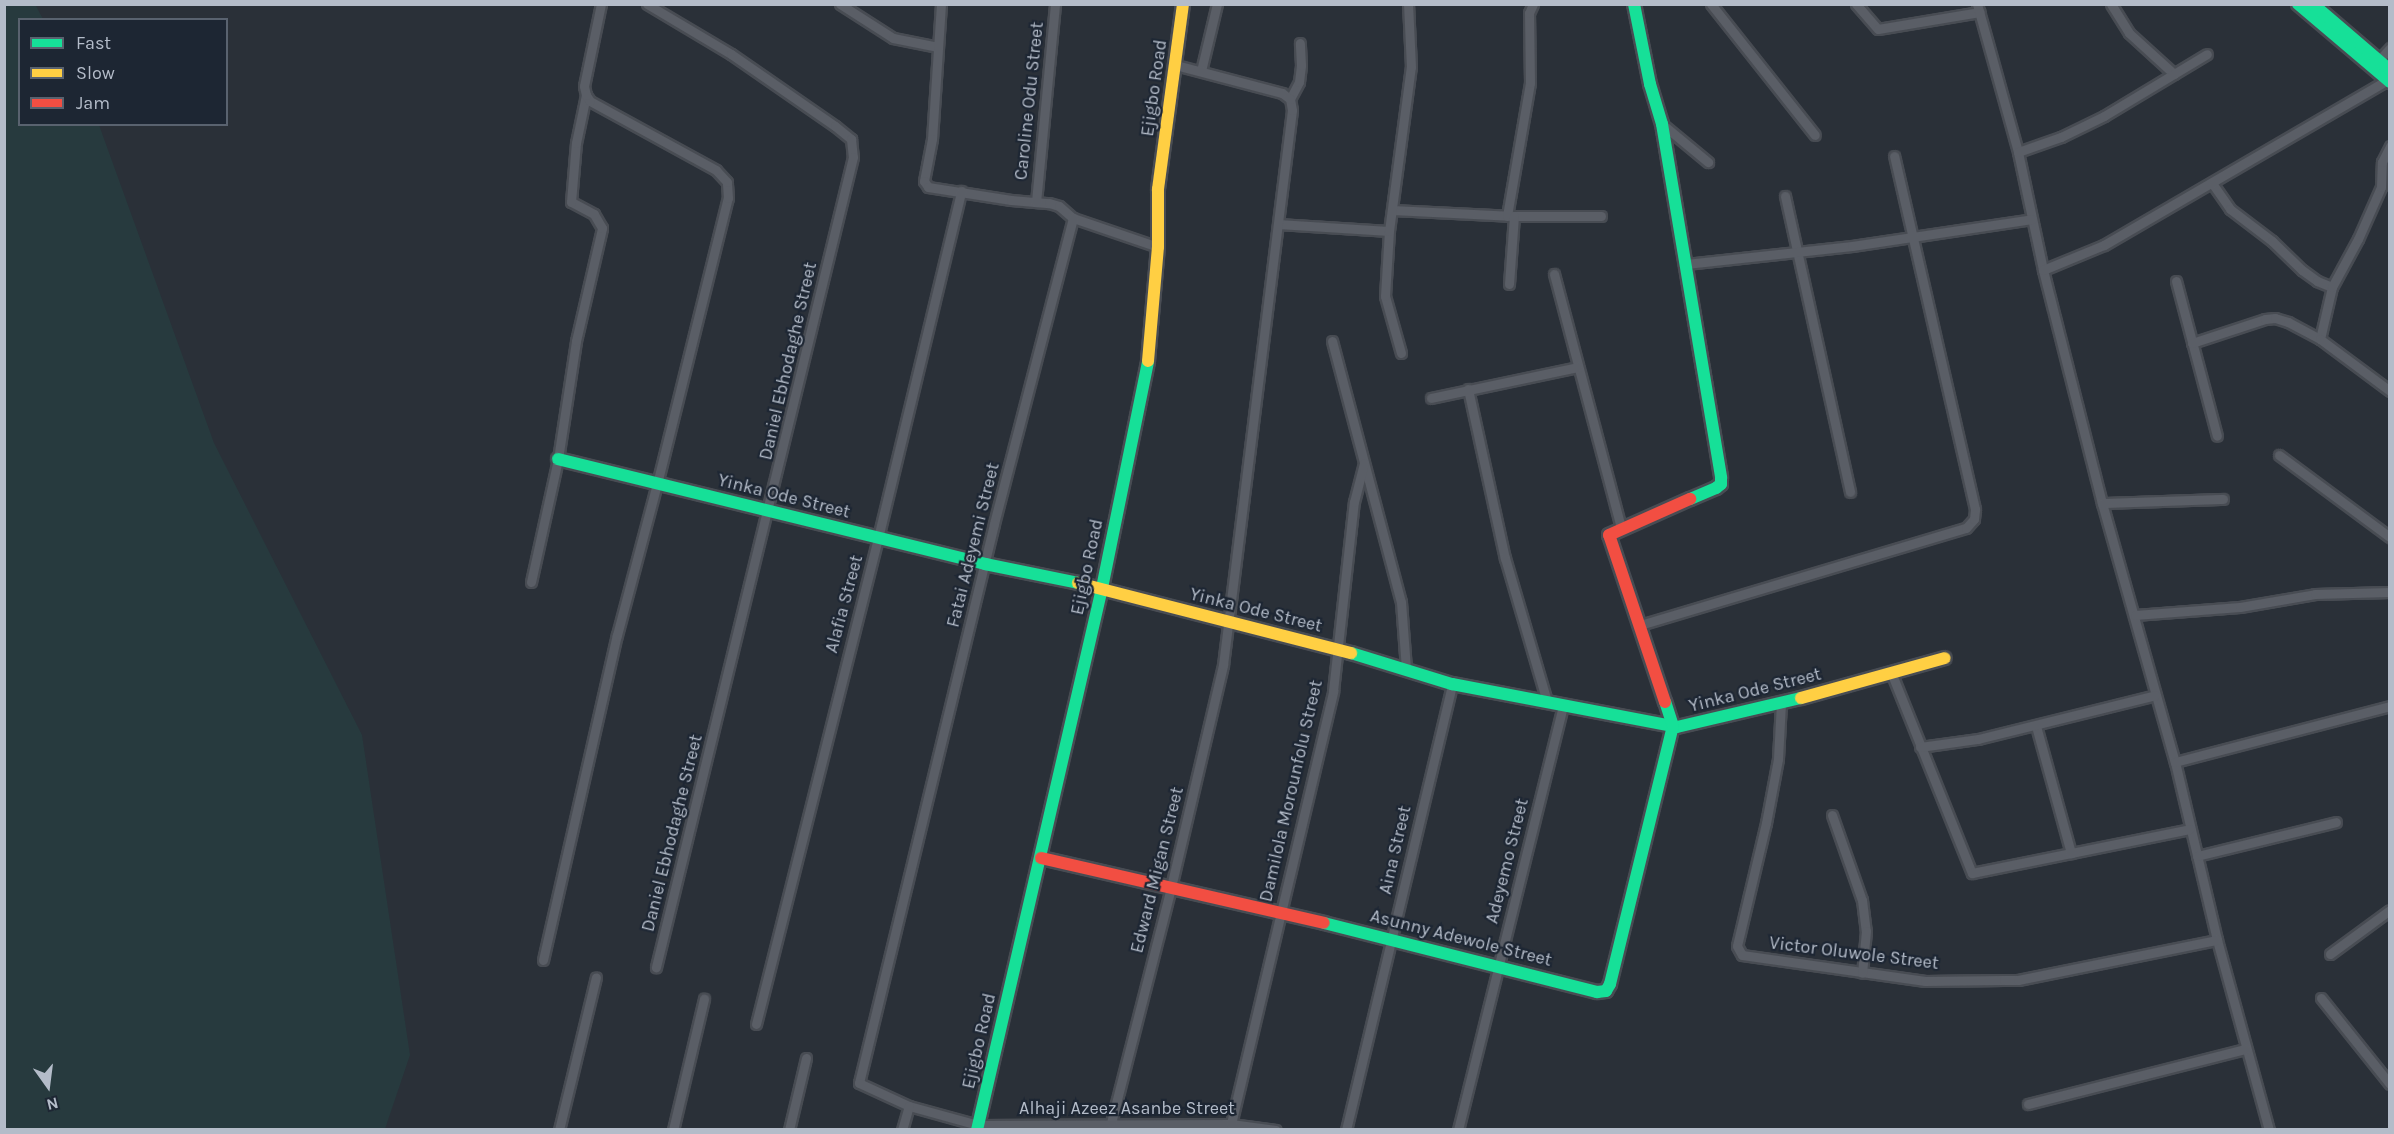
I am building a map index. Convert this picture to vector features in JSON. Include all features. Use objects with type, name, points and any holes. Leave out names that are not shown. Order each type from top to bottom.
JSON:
[{"type":"street","points":[[543,960],[617,635],[728,198],[727,182],[716,170],[590,101],[586,95],[584,86],[601,4]]},
{"type":"street","name":"Daniel Ebhodaghe Street","points":[[647,4],[731,54],[851,139],[853,157],[769,510],[656,967]]},
{"type":"street","points":[[840,4],[893,38],[938,47]]},
{"type":"street","points":[[941,4],[932,140],[924,182],[928,187],[1059,206],[1073,218],[1158,247]]},
{"type":"street","name":"Caroline Odu Street","points":[[1036,202],[1055,4]]},
{"type":"street","name":"Ejigbo Road","points":[[978,1127],[1102,588],[1147,375],[1158,247],[1158,189],[1183,4]]},
{"type":"street","points":[[1201,71],[1217,4]]},
{"type":"street","points":[[1401,353],[1385,296],[1389,231],[1411,67],[1408,4]]},
{"type":"street","points":[[1509,284],[1511,216],[1530,82],[1529,13],[1533,4]]},
{"type":"street","points":[[1634,4],[1650,84],[1662,124],[1720,484],[1612,532],[1610,539],[1673,726]]},
{"type":"street","points":[[1711,4],[1815,135]]},
{"type":"street","points":[[1856,4],[1878,29],[1979,8],[2018,152],[2043,270],[2102,503],[2175,762],[2217,940],[2269,1130]]},
{"type":"street","points":[[2111,4],[2129,33],[2174,74]]},
{"type":"street","points":[[2298,4],[2389,78]]},
{"type":"street","points":[[2313,4],[2378,61],[2389,78]]},
{"type":"street","name":"Edward Migan Street","points":[[1111,1123],[1171,887],[1223,665],[1292,110],[1290,99],[1299,82],[1300,43]]},
{"type":"street","points":[[2378,61],[2390,48]]},
{"type":"street","points":[[2018,152],[2061,137],[2104,116],[2207,54]]},
{"type":"street","points":[[1175,65],[1282,93],[1290,99]]},
{"type":"street","points":[[2043,270],[2104,245],[2389,78]]},
{"type":"street","points":[[531,582],[558,459],[572,365],[602,228],[594,214],[571,202],[576,143],[586,95]]},
{"type":"street","points":[[1662,124],[1708,162]]},
{"type":"street","points":[[2320,339],[2332,287],[2358,239],[2380,187],[2382,162],[2390,146]]},
{"type":"street","points":[[1640,625],[1966,528],[1974,519],[1972,498],[1894,156]]},
{"type":"street","points":[[2212,183],[2230,209],[2272,241],[2302,270],[2317,281],[2332,287]]},
{"type":"street","name":"Alafia Street","points":[[756,1024],[878,538],[961,191]]},
{"type":"street","points":[[1785,196],[1850,492]]},
{"type":"street","points":[[1392,210],[1511,216],[1601,216]]},
{"type":"street","name":"Fatai Adeyemi Street","points":[[978,1127],[909,1106],[859,1083],[985,564],[1073,218]]},
{"type":"street","points":[[1686,264],[1912,238],[2032,219]]},
{"type":"street","points":[[1278,225],[1389,231]]},
{"type":"street","points":[[1554,274],[1621,528]]},
{"type":"street","points":[[2176,281],[2217,436]]},
{"type":"street","points":[[2192,343],[2265,319],[2275,318],[2288,322],[2320,339],[2390,391]]},
{"type":"street","points":[[1332,341],[1401,602],[1406,668]]},
{"type":"street","points":[[1431,398],[1578,367]]},
{"type":"street","points":[[1468,389],[1505,558],[1547,702]]},
{"type":"street","points":[[2279,455],[2390,537]]},
{"type":"street","name":"Yinka Ode Street","points":[[558,459],[985,564],[1102,588],[1230,623],[1339,649],[1452,684],[1673,726],[1682,727],[1781,703],[1945,658]]},
{"type":"street","name":"Damilola Morounfolu Street","points":[[1231,1124],[1333,691],[1354,502],[1364,463]]},
{"type":"street","points":[[2102,503],[2223,500]]},
{"type":"street","points":[[2135,615],[2240,608],[2315,594],[2390,592]]},
{"type":"street","points":[[1891,672],[1972,873],[2190,829]]},
{"type":"street","name":"Aina Street","points":[[1346,1130],[1452,684]]},
{"type":"street","points":[[1920,747],[1978,740],[2156,694]]},
{"type":"street","name":"Victor Oluwole Street","points":[[1781,703],[1778,759],[1737,946],[1742,955],[1925,981],[2018,980],[2217,940]]},
{"type":"street","name":"Adeyemo Street","points":[[1458,1130],[1563,706]]},
{"type":"street","points":[[2175,762],[2390,706]]},
{"type":"street","name":"Asunny Adewole Street","points":[[1041,858],[1391,938],[1597,992],[1606,991],[1610,984],[1673,726]]},
{"type":"street","points":[[2036,726],[2072,853]]},
{"type":"street","points":[[1832,815],[1862,900],[1866,931],[1863,973]]},
{"type":"street","points":[[2197,856],[2336,822]]},
{"type":"street","points":[[2330,954],[2390,909]]},
{"type":"street","points":[[559,1130],[596,977]]},
{"type":"street","points":[[2321,998],[2390,1084]]},
{"type":"street","points":[[673,1130],[704,999]]},
{"type":"street","points":[[2028,1104],[2245,1049]]},
{"type":"street","points":[[789,1130],[806,1058]]},
{"type":"street","points":[[902,1130],[909,1106]]},
{"type":"street","name":"Alhaji Azeez Asanbe Street","points":[[978,1127],[1111,1123],[1231,1124],[1276,1130]]},
{"type":"green space","points":[[35,4],[42,18],[18,18],[18,126],[99,126],[214,443],[362,735],[410,1055],[385,1129],[5,1129],[4,5]]},
{"type":"traffic: fast","points":[[1634,4],[1650,84],[1662,124],[1721,478],[1721,484],[1716,488],[1690,499]]},
{"type":"traffic: fast","points":[[2298,4],[2390,82]]},
{"type":"traffic: fast","points":[[2313,4],[2390,70]]},
{"type":"traffic: fast","points":[[977,1130],[1102,588],[1148,361]]},
{"type":"traffic: fast","points":[[558,459],[985,564],[1078,583]]},
{"type":"traffic: fast","points":[[1351,653],[1452,684],[1677,727],[1801,698]]},
{"type":"traffic: fast","points":[[1324,923],[1597,992],[1606,991],[1610,984],[1673,726],[1665,702]]},
{"type":"traffic: slow","points":[[1148,361],[1158,247],[1158,189],[1183,4]]},
{"type":"traffic: slow","points":[[1078,583],[1351,653]]},
{"type":"traffic: slow","points":[[1801,698],[1945,658]]},
{"type":"traffic: jam","points":[[1665,702],[1609,535],[1690,499]]},
{"type":"traffic: jam","points":[[1041,858],[1324,923]]}]
